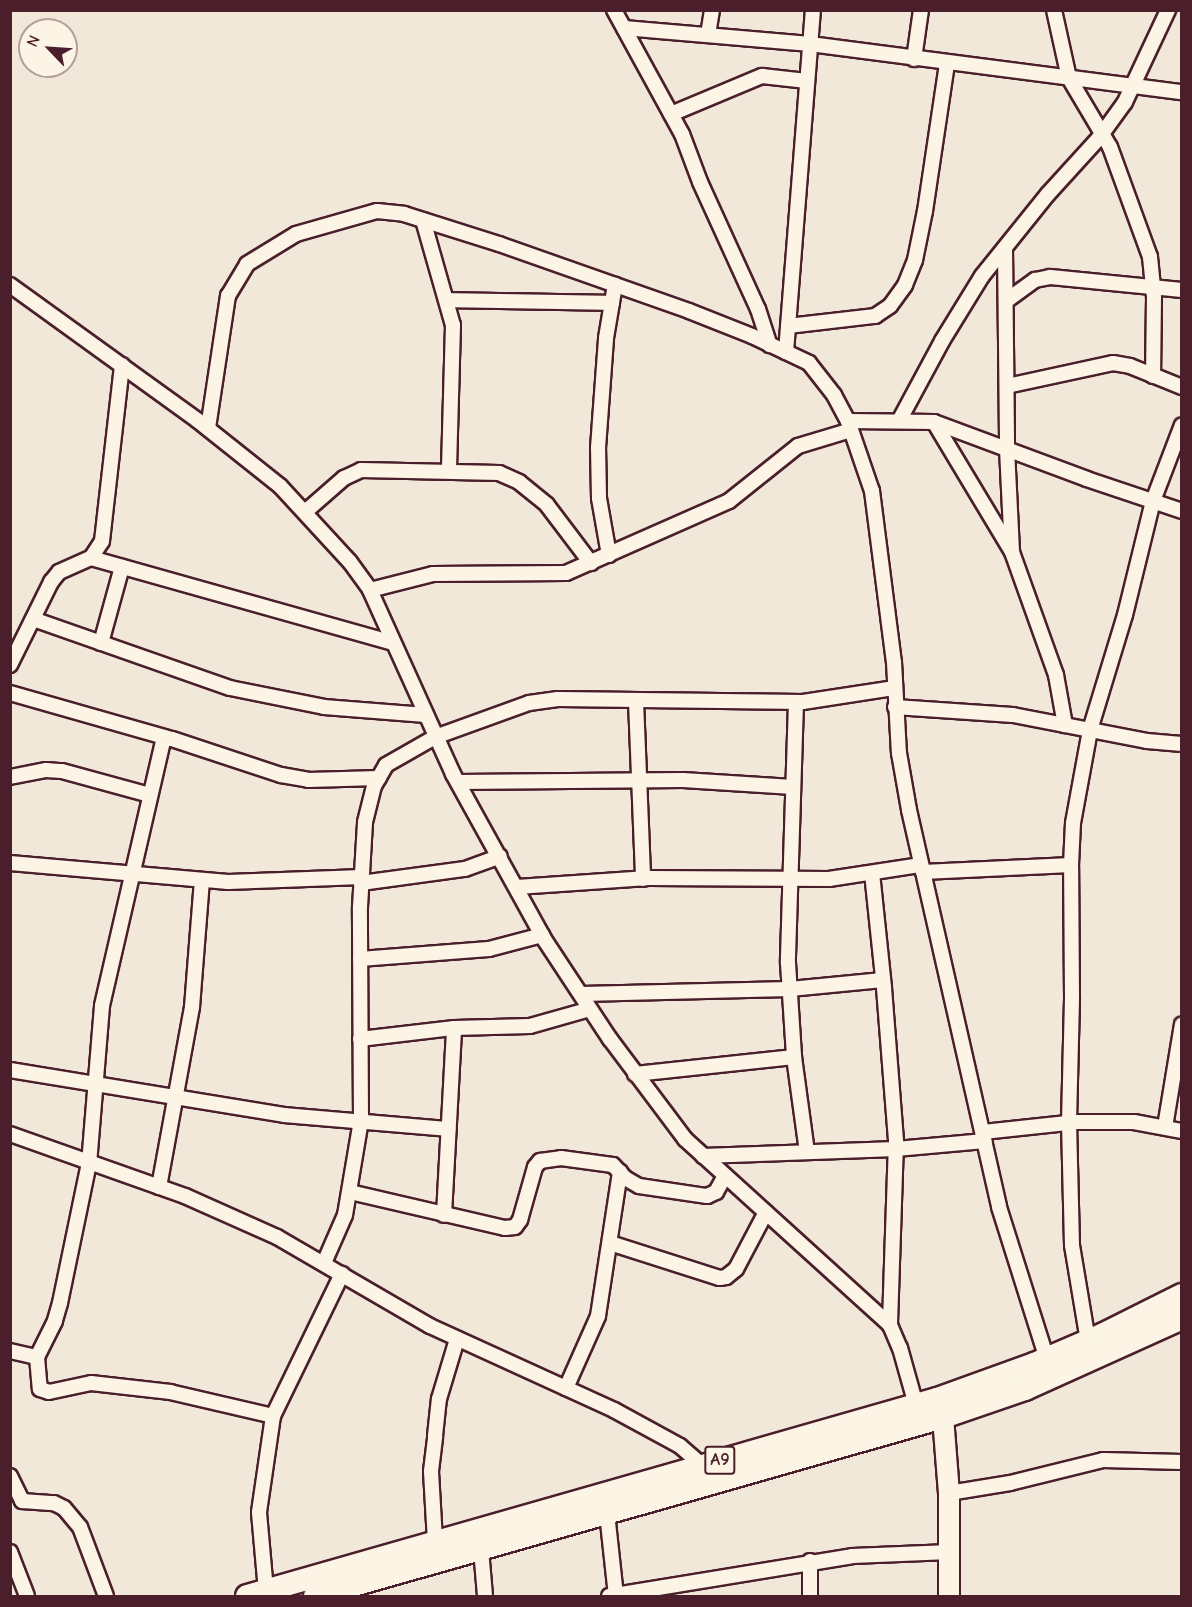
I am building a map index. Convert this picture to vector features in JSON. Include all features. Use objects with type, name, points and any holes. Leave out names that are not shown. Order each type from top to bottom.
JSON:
[{"type":"highway","name":"A9","points":[[257,1594],[435,1541],[916,1405],[1018,1371],[1088,1341],[1182,1295]]},
{"type":"highway","name":"A9","points":[[315,1596],[349,1592],[481,1549],[943,1417],[1025,1389],[1182,1318]]},
{"type":"main road","points":[[943,1417],[949,1493],[949,1596]]},
{"type":"street","points":[[614,10],[671,114],[758,309],[770,345]]},
{"type":"street","points":[[708,35],[712,10]]},
{"type":"street","points":[[786,352],[813,10]]},
{"type":"street","points":[[914,59],[921,10]]},
{"type":"street","points":[[1054,10],[1069,78],[1110,147],[1150,257],[1153,287],[1153,376]]},
{"type":"street","points":[[899,421],[942,340],[982,276],[1048,194],[1101,135],[1125,102],[1168,10]]},
{"type":"street","points":[[624,28],[810,44],[947,64],[1182,92]]},
{"type":"street","points":[[788,326],[875,316],[891,306],[905,285],[915,260],[925,211],[947,64]]},
{"type":"street","points":[[671,114],[762,76],[807,81]]},
{"type":"street","points":[[208,428],[228,296],[247,264],[297,234],[376,211],[404,214],[615,285],[770,345],[809,363],[834,395],[850,425],[872,491],[894,662],[899,753],[922,869],[999,1207],[1047,1359]]},
{"type":"street","points":[[423,220],[453,325],[449,471]]},
{"type":"street","points":[[1005,248],[1007,449],[1012,552]]},
{"type":"street","points":[[1006,301],[1035,280],[1050,277],[1182,290]]},
{"type":"street","points":[[10,285],[208,428],[280,486],[350,562],[370,590],[458,783],[542,935],[590,1009],[635,1074],[685,1139],[890,1325],[900,1348],[916,1405]]},
{"type":"street","points":[[609,555],[599,498],[598,448],[606,338],[615,285]]},
{"type":"street","points":[[447,300],[612,303]]},
{"type":"street","points":[[1006,386],[1113,363],[1182,387]]},
{"type":"street","points":[[10,665],[59,572],[91,558],[102,541],[122,365]]},
{"type":"street","points":[[370,590],[433,573],[547,575],[566,573],[729,501],[798,446],[850,425],[899,421],[934,422],[1182,511]]},
{"type":"street","points":[[934,422],[1012,552],[1056,675],[1065,725]]},
{"type":"street","points":[[1088,1341],[1072,1245],[1069,1122],[1073,823],[1090,730],[1133,586],[1153,501],[1182,425]]},
{"type":"street","points":[[305,512],[344,478],[361,470],[499,473],[519,482],[547,505],[591,563]]},
{"type":"street","points":[[91,558],[393,643]]},
{"type":"street","points":[[101,643],[122,567]]},
{"type":"street","points":[[33,620],[230,688],[300,703],[426,715]]},
{"type":"street","points":[[324,1263],[345,1215],[361,1120],[360,959],[365,822],[374,786],[386,765],[435,736],[529,703],[558,699],[796,702],[895,688]]},
{"type":"street","points":[[10,693],[164,737],[281,775],[308,780],[379,777]]},
{"type":"street","points":[[636,701],[643,879]]},
{"type":"street","points":[[796,702],[790,879],[790,989],[794,1058],[807,1152]]},
{"type":"street","points":[[895,707],[1014,715],[1147,741],[1182,744]]},
{"type":"street","points":[[164,737],[102,1006],[89,1163],[76,1236],[55,1321],[37,1357],[40,1389],[44,1392],[91,1383],[170,1392],[273,1416]]},
{"type":"street","points":[[10,777],[46,770],[62,771],[150,795]]},
{"type":"street","points":[[458,783],[682,780],[793,787]]},
{"type":"street","points":[[10,863],[228,882],[362,880],[465,869],[500,856]]},
{"type":"street","points":[[517,887],[643,879],[829,879],[922,869],[1071,865]]},
{"type":"street","points":[[872,873],[896,1149],[895,1236],[890,1325]]},
{"type":"street","points":[[159,1187],[192,1007],[202,880]]},
{"type":"street","points":[[360,959],[489,949],[542,935]]},
{"type":"street","points":[[581,994],[790,989],[883,980]]},
{"type":"street","points":[[360,1039],[454,1028],[530,1026],[590,1009]]},
{"type":"street","points":[[1165,1127],[1182,1024]]},
{"type":"street","points":[[444,1215],[454,1028]]},
{"type":"street","points":[[635,1074],[794,1058]]},
{"type":"street","points":[[10,1070],[285,1114],[448,1129]]},
{"type":"street","points":[[703,1156],[896,1149],[1069,1122],[1134,1122],[1182,1131]]},
{"type":"street","points":[[10,1134],[218,1209],[324,1263],[397,1308],[457,1339],[566,1388],[680,1446],[702,1465]]},
{"type":"street","points":[[350,1192],[505,1228],[515,1227],[520,1220],[535,1167],[540,1161],[561,1158],[613,1165],[639,1186],[707,1196],[716,1192],[725,1176]]},
{"type":"street","points":[[566,1388],[598,1316],[620,1172]]},
{"type":"street","points":[[610,1243],[720,1278],[726,1277],[736,1269],[765,1212]]},
{"type":"street","points":[[257,1594],[259,1512],[273,1416],[342,1274]]},
{"type":"street","points":[[435,1541],[431,1471],[439,1398],[457,1339]]},
{"type":"street","points":[[10,1352],[37,1357]]},
{"type":"street","points":[[949,1493],[1010,1483],[1103,1460],[1182,1462]]},
{"type":"street","points":[[10,1476],[22,1501],[54,1503],[64,1508],[80,1527],[106,1596]]},
{"type":"street","points":[[607,1513],[614,1596],[670,1591],[810,1561],[852,1556],[950,1552]]},
{"type":"street","points":[[481,1549],[485,1596]]},
{"type":"street","points":[[10,1552],[27,1596]]},
{"type":"street","points":[[810,1561],[810,1596]]}]
